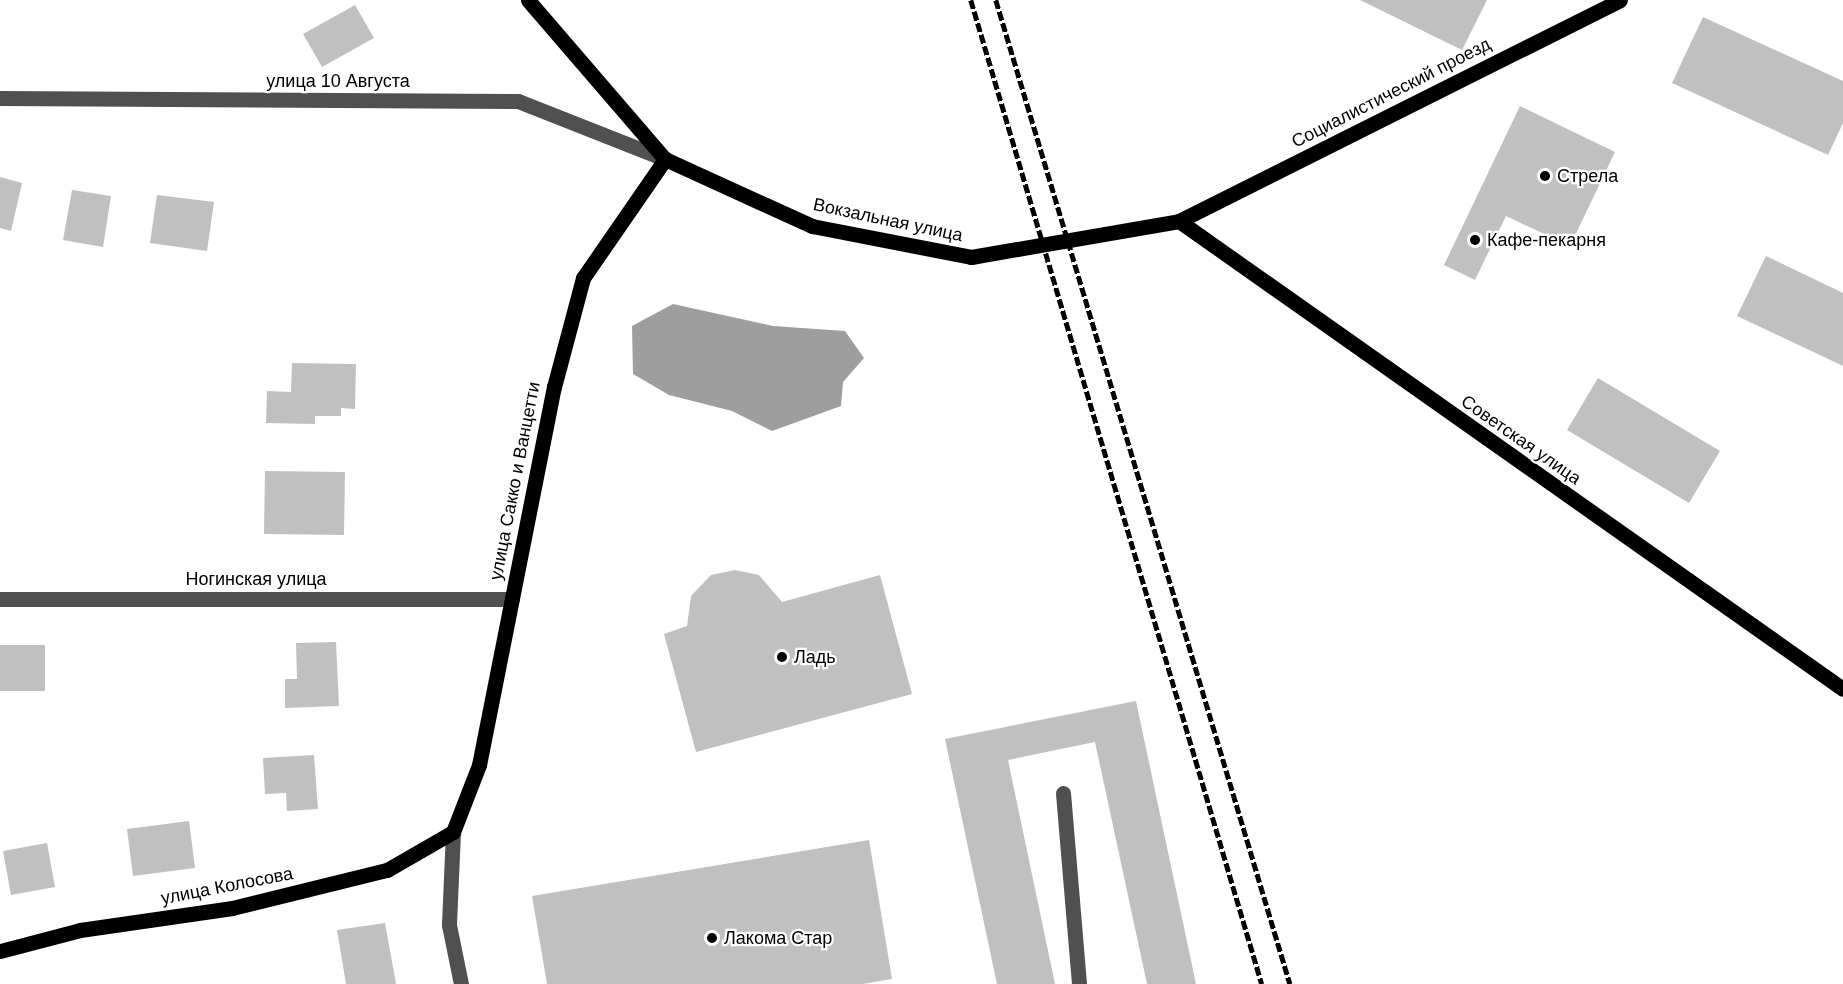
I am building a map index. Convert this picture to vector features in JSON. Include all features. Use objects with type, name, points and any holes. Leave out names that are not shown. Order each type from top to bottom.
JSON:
[{"type":"main road","name":"Вокзальная улица","points":[[528,0],[665,159],[812,226],[971,257],[1179,221]]},
{"type":"main road","name":"Социалистический проезд","points":[[1179,221],[1620,0]]},
{"type":"main road","name":"улица Сакко и Ванцетти","points":[[453,832],[479,765],[554,387],[583,278],[665,159]]},
{"type":"main road","name":"Советская улица","points":[[1179,221],[1843,689]]},
{"type":"main road","name":"улица Колосова","points":[[0,951],[80,930],[232,908],[387,870],[453,832]]},
{"type":"street","name":"улица 10 Августа","points":[[0,98],[518,101],[665,159]]},
{"type":"street","name":"Ногинская улица","points":[[0,598],[512,599]]},
{"type":"street","points":[[1063,793],[1079,984]]},
{"type":"street","points":[[453,832],[448,926],[461,984]]},
{"type":"shaded area","points":[[673,304],[773,326],[845,331],[864,358],[843,382],[841,406],[772,431],[732,411],[669,395],[633,374],[632,326]]},
{"type":"building","points":[[1360,0],[1487,0],[1462,50]]},
{"type":"building","points":[[355,5],[374,38],[322,67],[303,34]]},
{"type":"building","points":[[1703,17],[1843,81],[1843,123],[1828,155],[1672,83]]},
{"type":"building","name":"Стрела","points":[[1520,106],[1615,152],[1570,246],[1506,216],[1475,280],[1444,265]]},
{"type":"building","points":[[0,177],[22,183],[11,231],[0,228]]},
{"type":"building","points":[[72,190],[111,196],[103,247],[63,240]]},
{"type":"building","points":[[157,195],[214,202],[207,251],[150,243]]},
{"type":"building","points":[[1766,256],[1843,293],[1843,366],[1737,316]]},
{"type":"building","points":[[292,363],[356,364],[355,409],[341,408],[341,416],[315,416],[315,424],[266,423],[267,391],[291,392]]},
{"type":"building","points":[[1598,378],[1720,451],[1689,503],[1567,430]]},
{"type":"building","points":[[265,471],[345,472],[344,535],[264,534]]},
{"type":"building","points":[[735,570],[759,575],[782,602],[880,575],[912,694],[696,752],[664,634],[687,626],[691,596],[711,575]]},
{"type":"building","points":[[336,642],[339,706],[285,708],[285,679],[297,679],[296,643]]},
{"type":"building","points":[[0,645],[45,645],[45,691],[0,691]]},
{"type":"building","points":[[1136,701],[1196,984],[1147,984],[1095,742],[1008,760],[1055,984],[997,984],[945,739]]},
{"type":"building","points":[[314,755],[318,809],[287,811],[286,793],[265,794],[263,758]]},
{"type":"building","points":[[189,821],[195,868],[133,876],[127,829]]},
{"type":"building","name":"Лакома Стар","points":[[869,840],[892,979],[863,984],[547,984],[532,896]]},
{"type":"building","points":[[47,843],[55,887],[11,895],[3,851]]},
{"type":"building","points":[[385,923],[396,984],[346,984],[337,930]]},
{"type":"railway","points":[[971,0],[1262,984]]},
{"type":"railway","points":[[996,0],[1290,984]]},
{"type":"place","name":"Стрела","points":[[1545,176]]},
{"type":"place","name":"Кафе-пекарня","points":[[1475,240]]},
{"type":"place","name":"Ладь","points":[[782,657]]},
{"type":"place","name":"Лакома Стар","points":[[712,938]]}]
